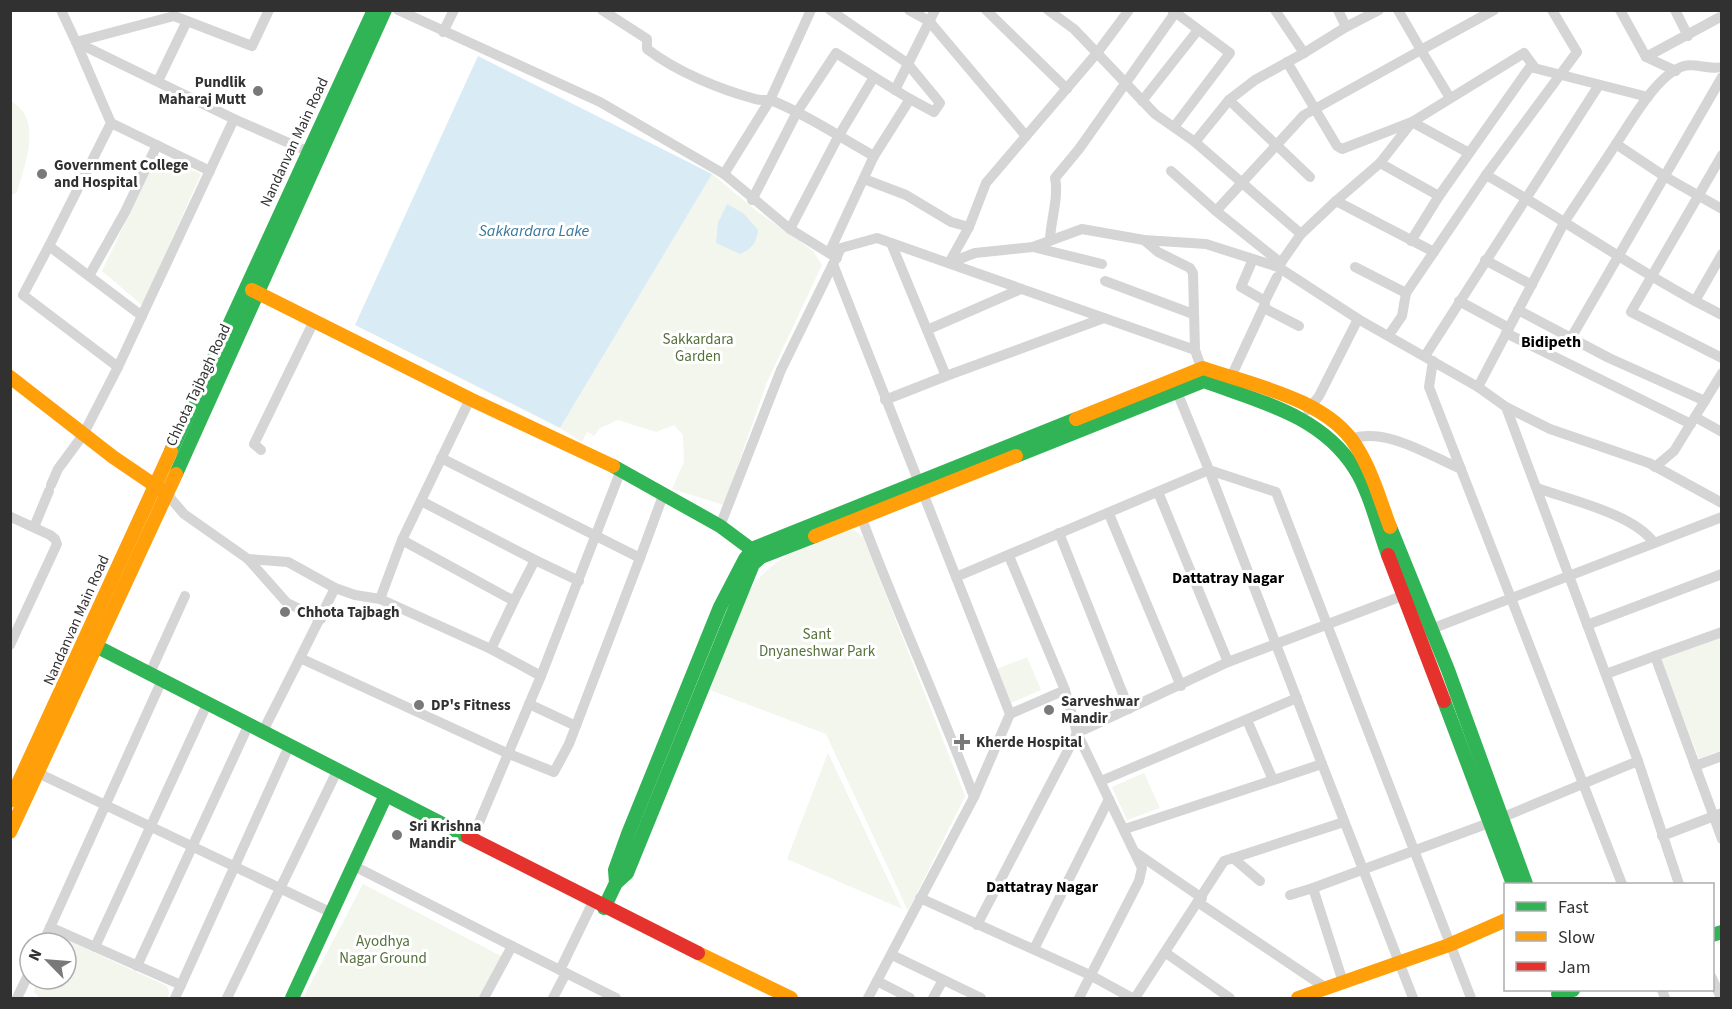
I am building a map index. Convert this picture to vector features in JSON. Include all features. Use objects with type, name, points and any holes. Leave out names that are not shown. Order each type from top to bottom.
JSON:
[{"type":"main road","name":"Nandanvan Main Road","points":[[314,154],[374,10]]},
{"type":"main road","name":"Chhota Tajbagh Road","points":[[160,490],[314,154],[385,10]]},
{"type":"main road","points":[[252,290],[664,493],[720,526],[757,553]]},
{"type":"main road","points":[[599,905],[627,873],[689,704],[757,553],[817,529],[872,503],[1177,393],[1204,374]]},
{"type":"main road","points":[[1204,374],[1303,418],[1330,438],[1356,470],[1401,596],[1495,821],[1525,883]]},
{"type":"main road","points":[[817,529],[862,519],[921,487],[1173,378],[1204,374],[1231,377],[1311,406],[1334,421],[1350,439],[1365,462],[1415,594],[1431,628],[1495,821],[1511,883]]},
{"type":"main road","points":[[12,383],[160,490]]},
{"type":"main road","name":"Nandanvan Main Road","points":[[32,770],[160,490]]},
{"type":"main road","points":[[90,644],[263,730],[599,905],[791,999]]},
{"type":"main road","points":[[10,801],[32,770]]},
{"type":"main road","points":[[10,832],[32,770]]},
{"type":"main road","points":[[292,999],[386,795]]},
{"type":"main road","points":[[1298,999],[1326,987],[1449,945],[1504,921]]},
{"type":"street","points":[[61,10],[111,123],[210,171]]},
{"type":"street","points":[[76,42],[174,16],[252,46],[269,10]]},
{"type":"street","points":[[398,10],[600,102],[724,174],[752,200],[833,258],[885,400],[1010,714]]},
{"type":"street","points":[[443,32],[454,10]]},
{"type":"street","points":[[602,10],[647,39],[647,49],[672,64],[715,85],[757,100],[770,100],[797,112],[874,156]]},
{"type":"street","points":[[724,174],[770,100],[811,10]]},
{"type":"street","points":[[752,200],[797,112],[836,53],[934,112],[940,104],[907,63],[830,10]]},
{"type":"street","points":[[909,10],[929,21],[1026,136]]},
{"type":"street","points":[[895,90],[935,10]]},
{"type":"street","points":[[986,10],[1067,89]]},
{"type":"street","points":[[1048,10],[1074,29],[1142,101],[1195,142],[1301,234]]},
{"type":"street","points":[[949,264],[969,227],[986,183],[1097,53],[1129,10]]},
{"type":"street","points":[[1275,10],[1304,53]]},
{"type":"street","points":[[1338,10],[1346,27]]},
{"type":"street","points":[[1195,142],[1229,100],[1255,80],[1379,10]]},
{"type":"street","points":[[1398,10],[1450,98]]},
{"type":"street","points":[[1216,211],[1304,115],[1494,10]]},
{"type":"street","points":[[1389,335],[1402,316],[1406,293],[1486,175],[1578,52],[1552,10]]},
{"type":"street","points":[[1620,10],[1646,57],[1676,70]]},
{"type":"street","points":[[1675,10],[1688,36]]},
{"type":"street","points":[[1050,239],[1052,210],[1058,190],[1055,178],[1126,83],[1174,12],[1230,53],[1174,127]]},
{"type":"street","points":[[1646,57],[1722,16]]},
{"type":"street","points":[[158,81],[187,21]]},
{"type":"street","points":[[1142,101],[1198,30]]},
{"type":"street","points":[[76,42],[234,119],[314,154]]},
{"type":"street","points":[[1287,62],[1314,110],[1337,146],[1342,149],[1412,122],[1524,53],[1535,68]]},
{"type":"street","points":[[1478,387],[1565,221],[1648,97],[1676,70],[1687,65],[1708,69],[1722,67]]},
{"type":"street","points":[[1411,241],[1439,196],[1530,67],[1648,97]]},
{"type":"street","points":[[790,229],[838,137],[874,77]]},
{"type":"street","points":[[1571,338],[1722,78]]},
{"type":"street","points":[[1599,85],[1459,301],[1429,358],[1429,387],[1621,883]]},
{"type":"street","points":[[720,526],[781,370],[833,258],[874,156],[910,99]]},
{"type":"street","points":[[1229,100],[1310,177]]},
{"type":"street","points":[[34,527],[58,469],[83,435],[118,367],[234,119]]},
{"type":"street","points":[[1412,122],[1469,153]]},
{"type":"street","points":[[1231,377],[1278,269],[1301,234],[1380,163],[1412,122]]},
{"type":"street","points":[[111,123],[23,295],[118,367]]},
{"type":"street","points":[[1616,144],[1664,176],[1722,209]]},
{"type":"street","points":[[89,276],[125,212],[157,145]]},
{"type":"street","points":[[1722,155],[1630,312],[1722,358]]},
{"type":"street","points":[[1380,163],[1439,196]]},
{"type":"street","points":[[1171,171],[1278,269]]},
{"type":"street","points":[[1486,175],[1565,221],[1651,277],[1722,315]]},
{"type":"street","points":[[864,179],[906,195],[951,222],[969,227]]},
{"type":"street","points":[[1336,201],[1434,252]]},
{"type":"street","points":[[949,264],[975,253],[1033,247],[1082,229],[1143,240],[1206,244],[1278,269],[1358,319],[1478,387],[1506,407],[1550,429],[1655,467],[1722,503]]},
{"type":"street","points":[[833,258],[841,248],[877,238],[1195,350]]},
{"type":"street","points":[[1143,240],[1158,252],[1190,268],[1193,273],[1192,314],[1195,350],[1204,374]]},
{"type":"street","points":[[891,243],[946,376]]},
{"type":"street","points":[[49,246],[142,316]]},
{"type":"street","points":[[1033,247],[1102,264]]},
{"type":"street","points":[[1695,301],[1722,254]]},
{"type":"street","points":[[1241,287],[1254,259]]},
{"type":"street","points":[[1485,260],[1532,285]]},
{"type":"street","points":[[1355,267],[1406,293]]},
{"type":"street","points":[[1105,281],[1192,314]]},
{"type":"street","points":[[1230,282],[1299,326]]},
{"type":"street","points":[[927,330],[1021,289]]},
{"type":"street","points":[[1459,301],[1508,331],[1722,432]]},
{"type":"street","points":[[1518,310],[1571,338],[1705,401]]},
{"type":"street","points":[[885,400],[1104,318]]},
{"type":"street","points":[[1303,418],[1319,396],[1358,319]]},
{"type":"street","points":[[261,450],[254,444],[314,321]]},
{"type":"street","points":[[1655,467],[1674,451],[1722,373]]},
{"type":"street","points":[[1173,378],[1413,999]]},
{"type":"street","points":[[380,599],[402,540],[470,399]]},
{"type":"street","points":[[1506,407],[1638,761],[1678,883]]},
{"type":"street","points":[[1350,439],[1365,434],[1390,439],[1461,469]]},
{"type":"street","points":[[441,458],[640,558]]},
{"type":"street","points":[[956,577],[1209,470],[1276,492],[1471,999]]},
{"type":"street","points":[[472,839],[541,676],[621,471]]},
{"type":"street","points":[[1537,488],[1606,512],[1647,532],[1654,543]]},
{"type":"street","points":[[160,490],[184,514],[248,559],[287,603],[321,619]]},
{"type":"street","points":[[1158,492],[1228,662]]},
{"type":"street","points":[[300,658],[508,754],[554,772],[559,768],[576,726],[664,493]]},
{"type":"street","points":[[421,501],[579,580]]},
{"type":"street","points":[[1109,514],[1181,686]]},
{"type":"street","points":[[1417,634],[1722,517]]},
{"type":"street","points":[[10,645],[57,544],[55,538],[11,518]]},
{"type":"street","points":[[862,519],[893,603],[937,699],[974,797]]},
{"type":"street","points":[[1059,532],[1130,709]]},
{"type":"street","points":[[402,540],[514,601]]},
{"type":"street","points":[[1009,556],[1065,690],[1077,733],[1142,868],[1138,881],[1079,999]]},
{"type":"street","points":[[248,559],[288,562],[335,588],[355,596],[380,599],[491,649],[541,676]]},
{"type":"street","points":[[491,649],[535,560]]},
{"type":"street","points":[[1587,625],[1722,574]]},
{"type":"street","points":[[263,730],[335,588]]},
{"type":"street","points":[[48,931],[106,805],[185,596]]},
{"type":"street","points":[[977,925],[1077,733],[1228,662],[1401,596]]},
{"type":"street","points":[[1606,675],[1722,632]]},
{"type":"street","points":[[1654,656],[1695,766],[1717,815],[1722,838]]},
{"type":"street","points":[[868,999],[974,797],[1010,714],[1065,690]]},
{"type":"street","points":[[1101,781],[1297,698]]},
{"type":"street","points":[[95,947],[208,702]]},
{"type":"street","points":[[529,704],[576,726]]},
{"type":"street","points":[[1246,720],[1272,780]]},
{"type":"street","points":[[137,966],[249,724]]},
{"type":"street","points":[[175,999],[237,867],[290,744]]},
{"type":"street","points":[[1695,766],[1722,756]]},
{"type":"street","points":[[1290,895],[1495,821],[1638,761]]},
{"type":"street","points":[[1125,829],[1322,764]]},
{"type":"street","points":[[227,999],[279,887],[338,769]]},
{"type":"street","points":[[32,770],[332,913]]},
{"type":"street","points":[[1034,949],[1109,799]]},
{"type":"street","points":[[1662,836],[1717,815]]},
{"type":"street","points":[[920,898],[1090,975],[1134,999],[1224,861],[1344,822]]},
{"type":"street","points":[[1135,851],[1200,900],[1326,987]]},
{"type":"street","points":[[1233,858],[1260,881]]},
{"type":"street","points":[[354,866],[616,999]]},
{"type":"street","points":[[1313,888],[1343,982]]},
{"type":"street","points":[[553,999],[563,971],[599,905]]},
{"type":"street","points":[[50,927],[181,985]]},
{"type":"street","points":[[484,999],[512,946]]},
{"type":"street","points":[[1166,953],[1215,994],[1230,999]]},
{"type":"street","points":[[892,956],[981,999]]},
{"type":"street","points":[[933,999],[943,980]]},
{"type":"street","points":[[877,981],[910,999]]},
{"type":"street","points":[[1714,981],[1721,999]]},
{"type":"green space","points":[[10,101],[27,118],[29,130],[24,168],[17,192],[11,196]]},
{"type":"green space","points":[[158,155],[201,174],[142,305],[102,271]]},
{"type":"green space","name":"Sakkardara Garden","points":[[712,174],[758,212],[813,251],[822,265],[767,382],[724,505],[672,489],[684,462],[683,435],[674,425],[656,432],[618,420],[600,428],[594,436],[587,432],[582,442],[560,428]]},
{"type":"green space","name":"Sant Dnyaneshwar Park","points":[[854,530],[863,537],[965,796],[908,911],[826,734],[710,690],[736,618],[756,582],[780,560],[808,544]]},
{"type":"green space","points":[[1721,637],[1721,750],[1699,759],[1661,659]]},
{"type":"green space","points":[[1027,657],[1041,690],[1011,703],[997,669]]},
{"type":"green space","points":[[828,753],[902,909],[787,859]]},
{"type":"green space","points":[[1144,773],[1160,808],[1127,820],[1112,787]]},
{"type":"green space","name":"Ayodhya Nagar Ground","points":[[363,884],[503,957],[481,998],[303,998]]},
{"type":"green space","points":[[78,945],[167,986],[169,993],[167,998],[40,998],[34,992],[78,991]]},
{"type":"water","name":"Sakkardara Lake","points":[[478,56],[712,174],[560,428],[355,325]]},
{"type":"water","points":[[727,204],[743,213],[758,230],[753,245],[740,254],[716,243],[718,223]]},
{"type":"traffic: fast","points":[[171,451],[374,10]]},
{"type":"traffic: fast","points":[[176,474],[385,10]]},
{"type":"traffic: fast","points":[[1016,456],[1204,381],[1288,413],[1325,435],[1341,451],[1360,478],[1388,555]]},
{"type":"traffic: fast","points":[[616,883],[615,870],[628,834],[720,607],[745,559],[754,548],[1076,419]]},
{"type":"traffic: fast","points":[[613,466],[720,526],[759,555]]},
{"type":"traffic: fast","points":[[1390,527],[1448,670],[1526,883]]},
{"type":"traffic: fast","points":[[604,908],[616,883],[627,873],[753,564],[761,557],[815,536]]},
{"type":"traffic: fast","points":[[88,642],[468,837]]},
{"type":"traffic: fast","points":[[1444,701],[1513,883]]},
{"type":"traffic: fast","points":[[292,998],[386,795]]},
{"type":"traffic: fast","points":[[1714,934],[1722,932]]},
{"type":"traffic: fast","points":[[1558,994],[1569,991]]},
{"type":"traffic: slow","points":[[252,290],[470,399],[613,466]]},
{"type":"traffic: slow","points":[[1076,419],[1203,368],[1265,388],[1308,405],[1327,416],[1343,430],[1367,465],[1390,527]]},
{"type":"traffic: slow","points":[[10,377],[113,457],[166,493]]},
{"type":"traffic: slow","points":[[10,801],[171,451]]},
{"type":"traffic: slow","points":[[815,536],[1016,456]]},
{"type":"traffic: slow","points":[[10,832],[176,474]]},
{"type":"traffic: slow","points":[[1298,998],[1449,945],[1504,921]]},
{"type":"traffic: slow","points":[[698,953],[791,998]]},
{"type":"traffic: jam","points":[[1388,555],[1444,701]]},
{"type":"traffic: jam","points":[[468,837],[698,953]]},
{"type":"place","name":"Pundlik Maharaj Mutt","points":[[258,91]]},
{"type":"place","name":"Government College and Hospital","points":[[42,174]]},
{"type":"place","name":"Chhota Tajbagh","points":[[285,612]]},
{"type":"place","name":"DP's Fitness","points":[[419,705]]},
{"type":"place","name":"Sarveshwar Mandir","points":[[1049,710]]},
{"type":"place","name":"Kherde Hospital","points":[[962,742]]},
{"type":"place","name":"Sri Krishna Mandir","points":[[397,835]]},
{"type":"district","name":"Bidipeth","points":[[1551,341]]},
{"type":"district","name":"Dattatray Nagar","points":[[1228,577]]},
{"type":"district","name":"Dattatray Nagar","points":[[1042,886]]}]
